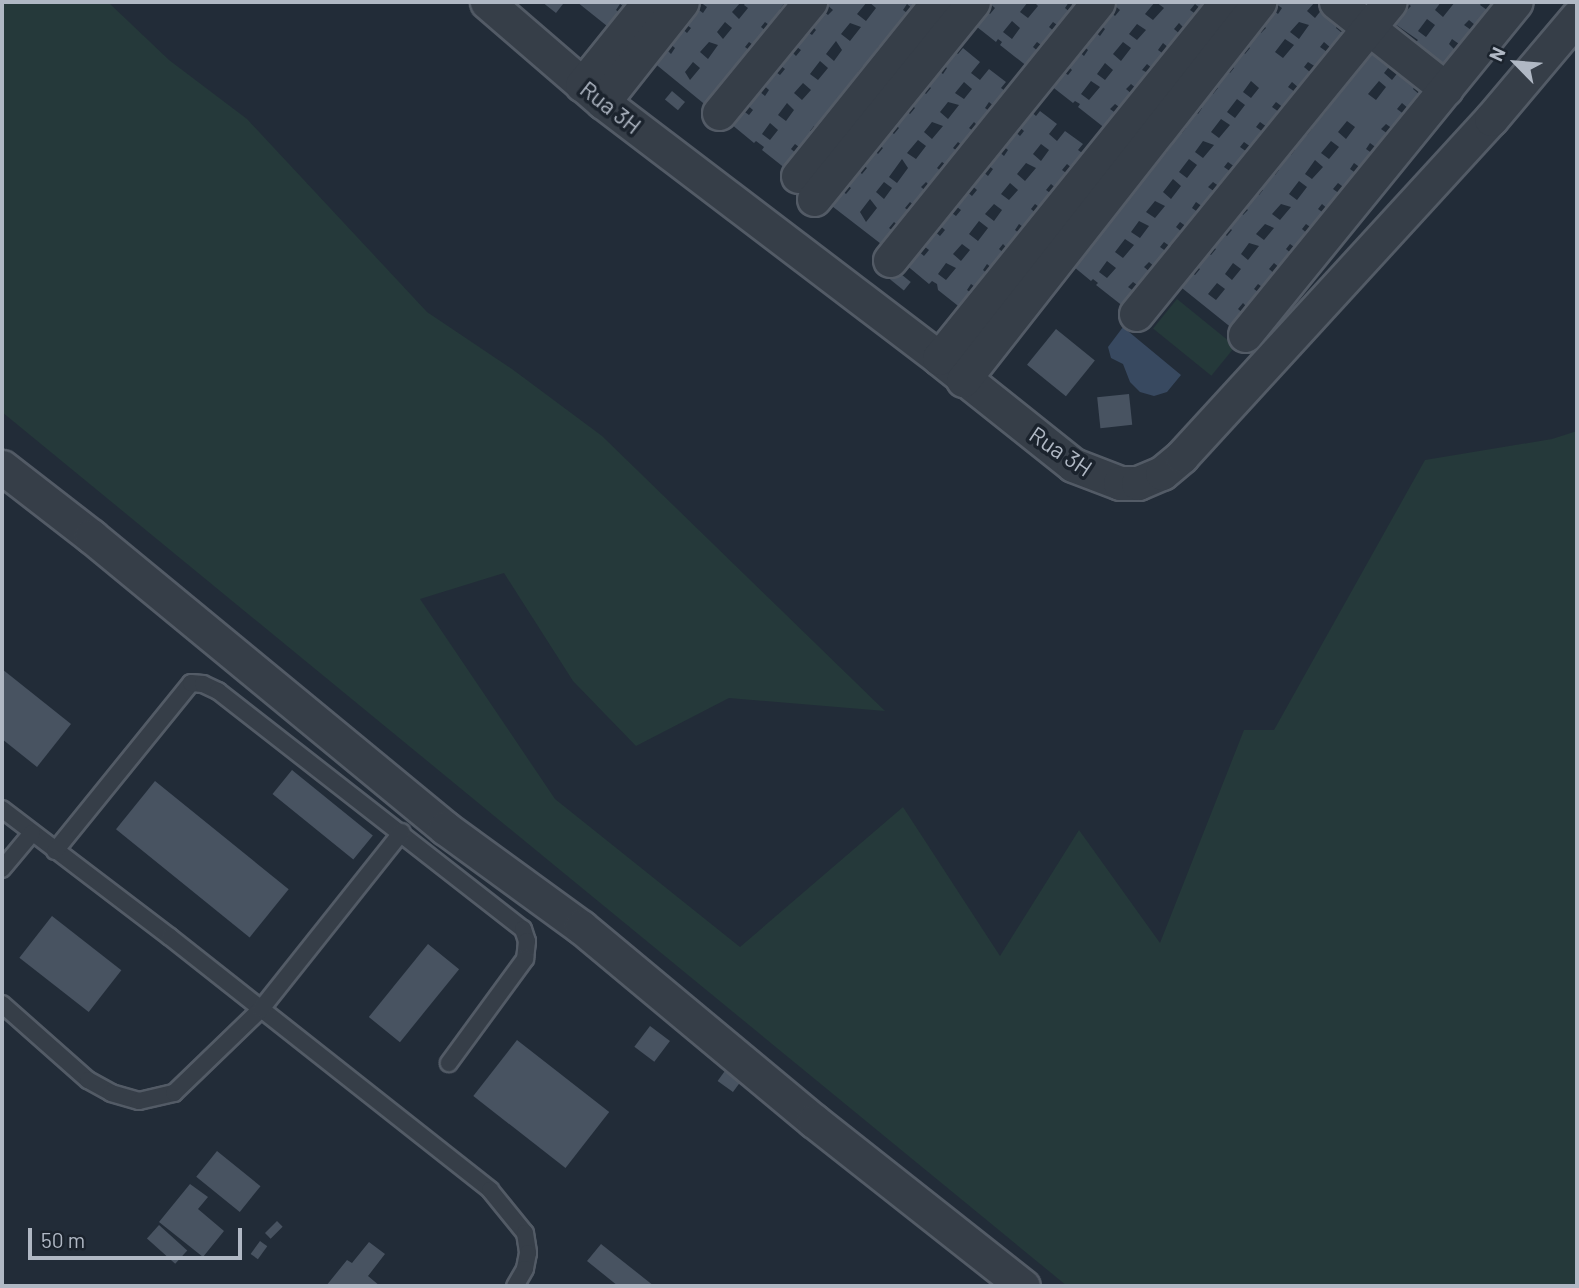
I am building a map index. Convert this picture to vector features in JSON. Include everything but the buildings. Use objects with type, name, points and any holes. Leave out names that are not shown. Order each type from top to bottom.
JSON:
[{"type":"street","name":"Rua 3H","points":[[487,2],[593,93],[1073,465],[1097,477],[1119,483],[1138,483],[1162,473],[1182,456],[1491,119],[1577,17]]},
{"type":"street","points":[[593,93],[649,2]]},
{"type":"street","points":[[593,93],[682,2]]},
{"type":"street","points":[[719,113],[810,2]]},
{"type":"street","points":[[938,2],[806,187],[973,2]]},
{"type":"street","points":[[890,260],[1098,2]]},
{"type":"street","points":[[951,369],[1226,2]]},
{"type":"street","points":[[951,369],[1259,2]]},
{"type":"street","points":[[1336,2],[1446,89]]},
{"type":"street","points":[[1136,314],[1390,2]]},
{"type":"street","points":[[1245,335],[1516,2]]},
{"type":"street","points":[[2,467],[90,536],[445,828],[581,927],[814,1121],[1023,1286]]},
{"type":"lane","points":[[55,851],[191,683],[203,684],[218,691],[523,929],[527,941],[524,959],[449,1063]]},
{"type":"lane","points":[[2,809],[490,1190],[525,1233],[528,1253],[526,1269],[515,1286]]},
{"type":"lane","points":[[2,1004],[88,1080],[111,1093],[139,1101],[174,1093],[261,1009],[402,832]]},
{"type":"lane","points":[[2,869],[32,833]]},
{"type":"green space","points":[[2,2],[108,2],[169,60],[247,119],[427,312],[512,369],[602,436],[885,711],[729,698],[636,746],[573,681],[504,573],[420,599],[555,799],[740,947],[903,807],[1000,956],[1079,830],[1160,943],[1244,730],[1274,730],[1425,460],[1552,439],[1577,431],[1577,1286],[1067,1286],[2,412]]},
{"type":"green space","points":[[1177,299],[1235,346],[1211,376],[1153,329]]},
{"type":"water","points":[[1123,327],[1181,375],[1167,392],[1154,396],[1140,392],[1130,382],[1123,364],[1111,358],[1108,347]]}]
